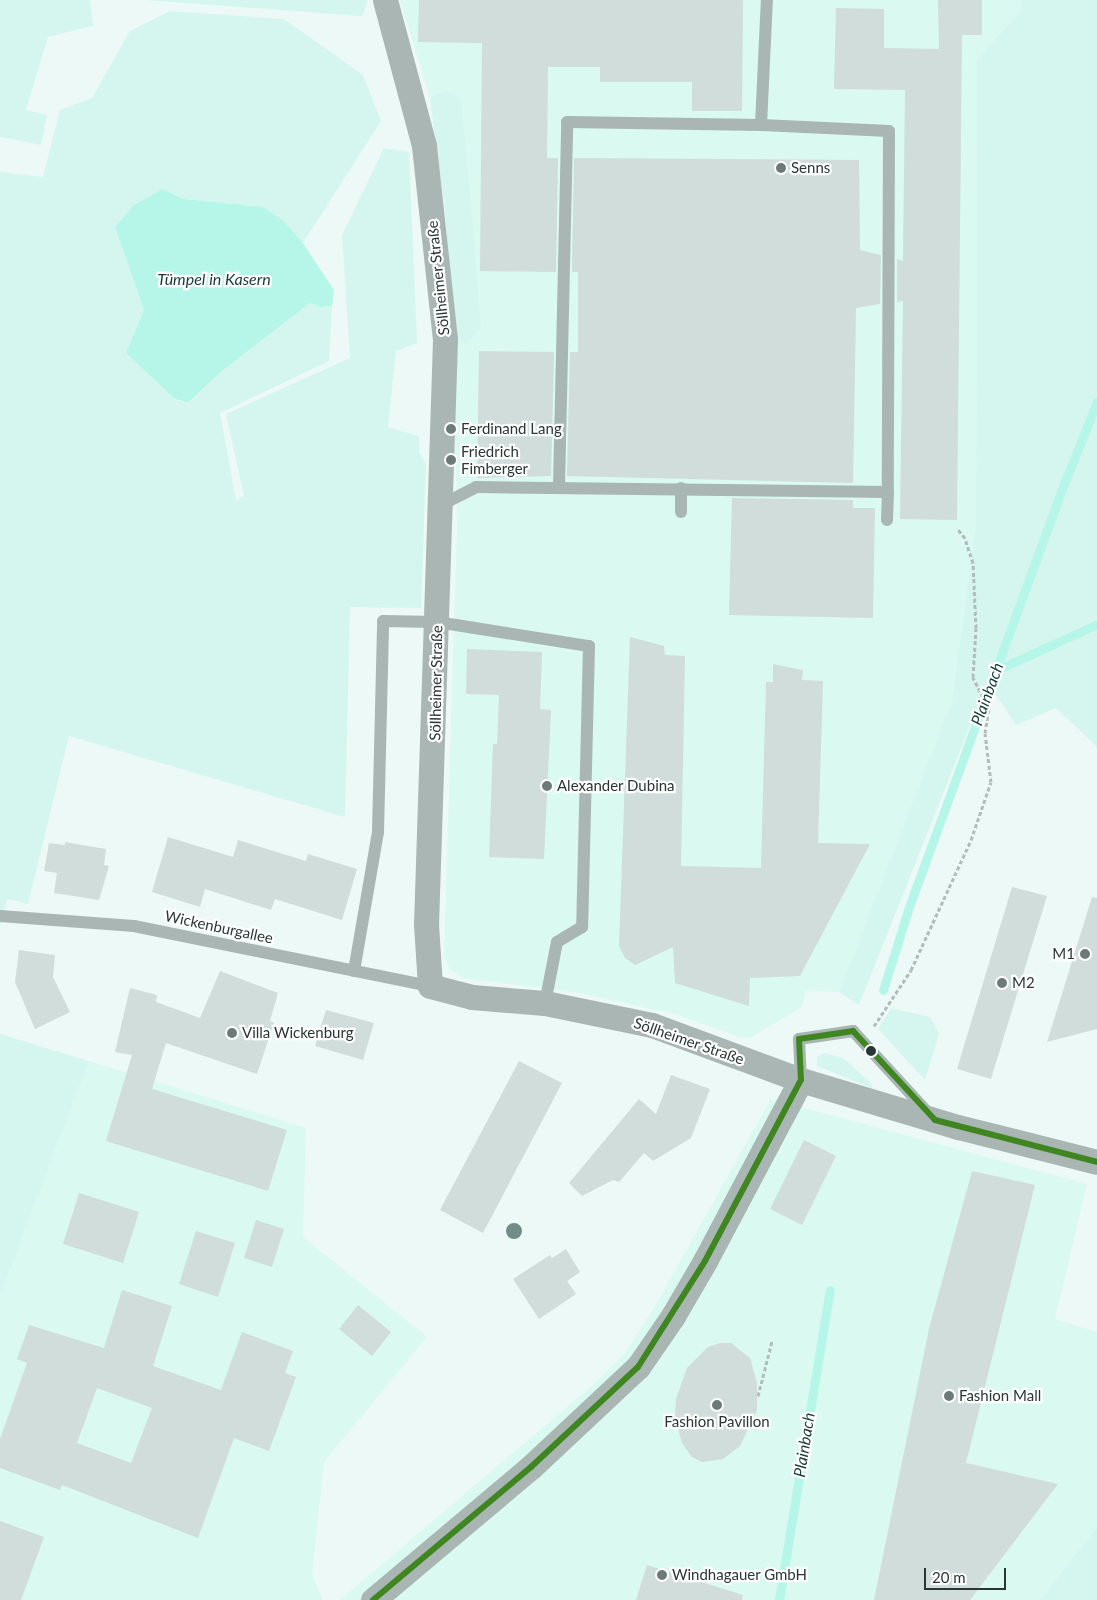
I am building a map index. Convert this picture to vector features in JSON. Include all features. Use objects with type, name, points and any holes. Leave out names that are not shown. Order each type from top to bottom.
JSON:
[{"type":"street","name":"Söllheimer Straße","points":[[385,0],[424,146],[445,340],[438,622],[426,924],[430,986],[472,997],[545,1003],[652,1025],[801,1080],[935,1120],[1097,1162]]},
{"type":"street","points":[[374,1600],[531,1467],[638,1367],[682,1300],[801,1080]]},
{"type":"lane","points":[[761,125],[767,0]]},
{"type":"lane","points":[[559,486],[567,122],[761,125],[889,130],[887,520]]},
{"type":"lane","points":[[441,505],[476,487],[559,486],[888,492]]},
{"type":"lane","points":[[681,488],[681,512]]},
{"type":"lane","points":[[354,971],[378,832],[383,621],[438,622],[589,646],[582,927],[557,942],[545,1003]]},
{"type":"lane","name":"Wickenburgallee","points":[[0,916],[134,926],[430,986]]},
{"type":"lane","points":[[801,1080],[799,1039],[853,1031],[935,1120]]},
{"type":"path","points":[[861,1040],[871,1031],[911,970],[971,840],[991,782],[984,733],[989,709],[983,701],[974,677],[976,628],[972,563],[965,538],[957,528]]},
{"type":"path","points":[[758,1396],[772,1341]]},
{"type":"shaded area","points":[[0,0],[90,0],[93,26],[48,37],[26,110],[47,115],[41,145],[0,137]]},
{"type":"shaded area","points":[[146,0],[368,0],[362,16]]},
{"type":"shaded area","points":[[400,0],[1021,0],[1021,11],[977,59],[976,525],[952,702],[839,992],[806,991],[802,1007],[750,1038],[739,1037],[676,1014],[574,992],[463,978],[450,969],[444,957],[457,528],[453,339],[446,217],[430,98]]},
{"type":"shaded area","points":[[1021,0],[1097,0],[1097,619],[1005,663],[986,686],[859,1005],[839,992],[952,701],[976,525],[977,59],[1021,11]]},
{"type":"shaded area","points":[[170,11],[284,19],[363,75],[381,121],[303,243],[284,221],[263,207],[183,199],[163,189],[115,227],[144,310],[126,353],[174,398],[188,404],[222,371],[310,303],[321,307],[332,306],[329,361],[220,413],[236,500],[244,496],[226,414],[350,358],[342,235],[384,148],[409,152],[417,343],[396,351],[388,427],[419,436],[419,452],[426,464],[421,608],[350,607],[345,817],[69,736],[28,904],[7,899],[0,927],[0,172],[43,177],[60,110],[92,98],[130,31]]},
{"type":"shaded area","points":[[446,91],[461,98],[472,216],[481,327],[468,343],[453,339],[446,217],[430,98]]},
{"type":"shaded area","points":[[1097,629],[1097,747],[1056,708],[1016,725],[994,692],[1001,674]]},
{"type":"shaded area","points":[[891,1008],[930,1017],[939,1034],[925,1080],[878,1029]]},
{"type":"shaded area","points":[[0,1034],[89,1061],[0,1297]]},
{"type":"shaded area","points":[[825,1053],[843,1058],[871,1083],[872,1088],[817,1066],[817,1057]]},
{"type":"shaded area","points":[[89,1061],[306,1128],[303,1237],[427,1337],[324,1462],[312,1574],[323,1600],[0,1600],[0,1297]]},
{"type":"shaded area","points":[[771,1099],[1087,1184],[1055,1319],[1097,1332],[1097,1527],[1040,1600],[340,1600],[593,1385],[626,1352],[658,1301]]},
{"type":"shaded area","points":[[1097,1527],[1097,1600],[1040,1600]]},
{"type":"water","name":"Tümpel in Kasern","points":[[163,189],[183,199],[263,207],[284,221],[303,243],[334,290],[332,306],[321,307],[310,303],[222,371],[188,403],[174,398],[126,353],[144,310],[115,227],[134,205]]},
{"type":"building","points":[[419,0],[743,0],[742,111],[692,111],[692,82],[600,82],[600,67],[548,67],[547,158],[558,158],[556,272],[480,271],[482,43],[418,42]]},
{"type":"building","points":[[938,0],[982,0],[982,35],[962,35],[957,520],[900,519],[903,301],[897,302],[897,259],[903,261],[905,90],[834,89],[836,8],[884,9],[884,48],[939,49]]},
{"type":"building","points":[[574,158],[859,160],[860,250],[881,255],[880,304],[856,308],[853,483],[567,476],[570,352],[578,352],[578,272],[572,272]]},
{"type":"building","points":[[479,351],[554,352],[551,476],[477,478]]},
{"type":"building","points":[[732,498],[853,500],[853,508],[875,508],[873,618],[729,615]]},
{"type":"building","points":[[630,637],[664,646],[665,655],[685,656],[681,866],[761,868],[766,682],[773,682],[773,664],[803,670],[802,680],[823,681],[818,843],[870,844],[800,976],[750,978],[749,1006],[675,983],[673,947],[635,965],[625,958],[619,946]]},
{"type":"building","points":[[467,649],[542,652],[540,709],[551,710],[544,859],[489,857],[493,744],[497,744],[499,695],[466,694]]},
{"type":"building","points":[[168,837],[233,857],[238,840],[306,861],[308,854],[357,869],[342,920],[275,899],[271,910],[205,889],[200,907],[152,892]]},
{"type":"building","points":[[65,842],[106,849],[104,865],[109,866],[99,900],[54,893],[57,873],[44,871],[49,843],[65,845]]},
{"type":"building","name":"M2","points":[[1012,887],[1047,896],[991,1079],[957,1069]]},
{"type":"building","name":"M1","points":[[1092,897],[1097,898],[1097,1029],[1047,1042]]},
{"type":"building","points":[[19,950],[55,955],[53,977],[70,1012],[35,1029],[15,982]]},
{"type":"building","points":[[220,971],[278,993],[270,1021],[274,1023],[257,1074],[166,1043],[152,1089],[287,1130],[268,1191],[106,1141],[132,1055],[115,1052],[130,988],[157,995],[156,1002],[200,1018]]},
{"type":"building","points":[[326,1010],[374,1023],[363,1060],[315,1046]]},
{"type":"building","points":[[519,1061],[562,1083],[483,1233],[440,1210]]},
{"type":"building","points":[[671,1075],[710,1089],[691,1138],[653,1161],[644,1153],[619,1182],[613,1180],[582,1196],[569,1183],[639,1099],[656,1114]]},
{"type":"building","points":[[804,1140],[836,1156],[802,1225],[770,1209]]},
{"type":"building","name":"Fashion Mall","points":[[972,1171],[1035,1185],[966,1463],[1058,1484],[970,1600],[874,1600],[929,1329]]},
{"type":"building","points":[[79,1193],[139,1212],[123,1263],[63,1244]]},
{"type":"building","points":[[256,1220],[284,1229],[272,1267],[244,1258]]},
{"type":"building","points":[[196,1231],[235,1243],[218,1297],[179,1284]]},
{"type":"building","points":[[566,1249],[580,1272],[567,1281],[576,1294],[539,1319],[513,1279],[550,1255],[552,1258]]},
{"type":"building","points":[[122,1290],[172,1306],[153,1366],[221,1390],[242,1332],[293,1351],[285,1373],[296,1377],[269,1451],[234,1438],[198,1538],[62,1485],[60,1490],[0,1468],[0,1439],[27,1363],[17,1359],[29,1325],[104,1348]],"holes":[[[97,1388],[152,1408],[131,1463],[77,1443]]]},
{"type":"building","points":[[358,1305],[391,1332],[372,1356],[339,1329]]},
{"type":"building","name":"Fashion Pavillon","points":[[720,1343],[731,1343],[750,1358],[757,1383],[757,1410],[740,1446],[723,1459],[702,1462],[692,1457],[682,1443],[675,1417],[676,1399],[687,1368],[708,1347]]},
{"type":"building","points":[[0,1521],[44,1537],[21,1600],[0,1600]]},
{"type":"building","name":"Windhagauer GmbH","points":[[647,1565],[743,1595],[742,1600],[636,1600]]},
{"type":"waterway","name":"Plainbach","points":[[883,990],[909,907],[1066,479],[1097,402]]},
{"type":"waterway","points":[[995,671],[1097,624]]},
{"type":"waterway","name":"Plainbach","points":[[779,1600],[830,1290]]},
{"type":"transit line","points":[[801,1080],[799,1039],[853,1031],[935,1120]]},
{"type":"transit line","points":[[373,1600],[531,1467],[638,1367],[705,1261],[801,1080]]},
{"type":"transit line","points":[[935,1120],[1097,1162]]},
{"type":"place","name":"Senns","points":[[781,168]]},
{"type":"place","name":"Ferdinand Lang","points":[[451,429]]},
{"type":"place","name":"Friedrich Fimberger","points":[[451,460]]},
{"type":"place","name":"Alexander Dubina","points":[[547,786]]},
{"type":"place","name":"M1","points":[[1085,954]]},
{"type":"place","name":"M2","points":[[1002,983]]},
{"type":"place","name":"Villa Wickenburg","points":[[232,1033]]},
{"type":"place","name":"Fashion Mall","points":[[949,1396]]},
{"type":"place","name":"Fashion Pavillon","points":[[717,1405]]},
{"type":"place","name":"Windhagauer GmbH","points":[[662,1575]]}]
